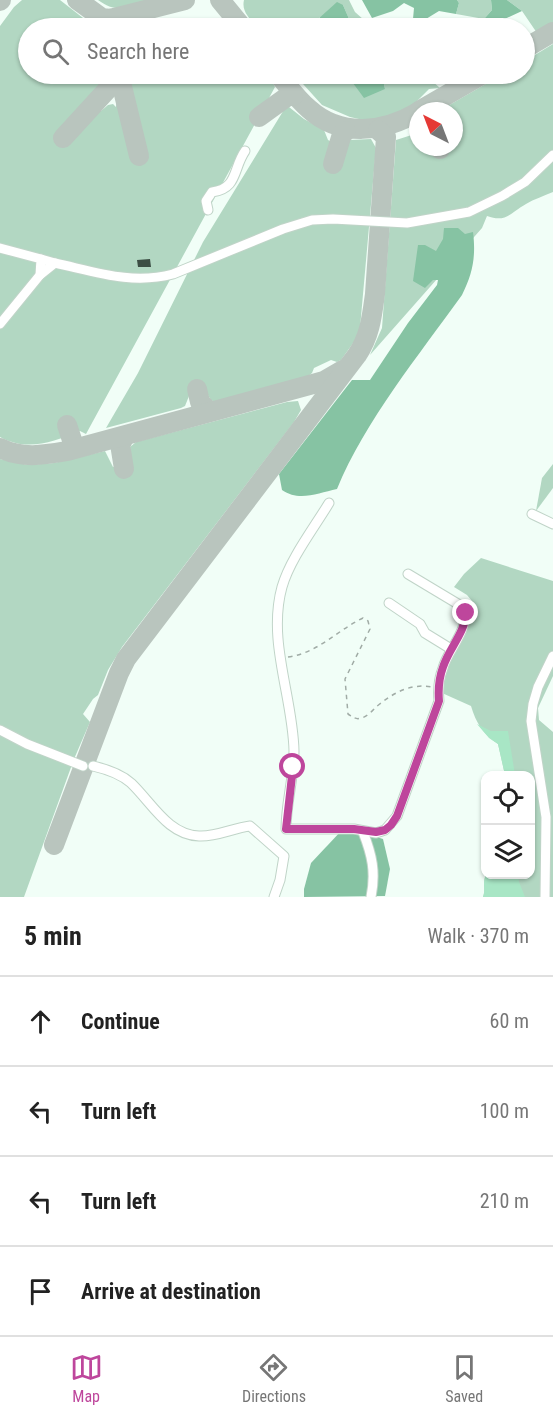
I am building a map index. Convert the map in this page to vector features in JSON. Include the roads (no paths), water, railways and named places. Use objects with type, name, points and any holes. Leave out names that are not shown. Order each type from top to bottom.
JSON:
[{"type":"lane","points":[[208,210],[206,201],[212,192],[222,191],[229,185],[245,151]]},
{"type":"lane","points":[[0,248],[41,260],[128,279],[154,279],[173,274],[282,229],[312,220],[333,219],[407,224],[469,212],[525,182],[553,155]]},
{"type":"lane","points":[[40,275],[41,260]]},
{"type":"lane","points":[[0,324],[40,275],[55,263]]},
{"type":"lane","points":[[330,503],[282,586],[277,612],[277,633],[294,750],[286,829],[354,829],[376,832],[385,830],[397,816],[439,701],[438,688],[443,667],[465,622],[466,613],[463,607],[408,574]]},
{"type":"lane","points":[[532,514],[553,524]]},
{"type":"lane","points":[[388,603],[420,624],[425,633],[451,649]]},
{"type":"lane","points":[[545,897],[546,817],[531,721],[538,687],[553,656]]},
{"type":"lane","points":[[0,730],[27,744],[88,766],[106,769],[130,782],[160,815],[181,832],[202,837],[250,826],[284,856],[274,897]]},
{"type":"lane","points":[[363,832],[372,861],[374,878],[371,897]]}]
